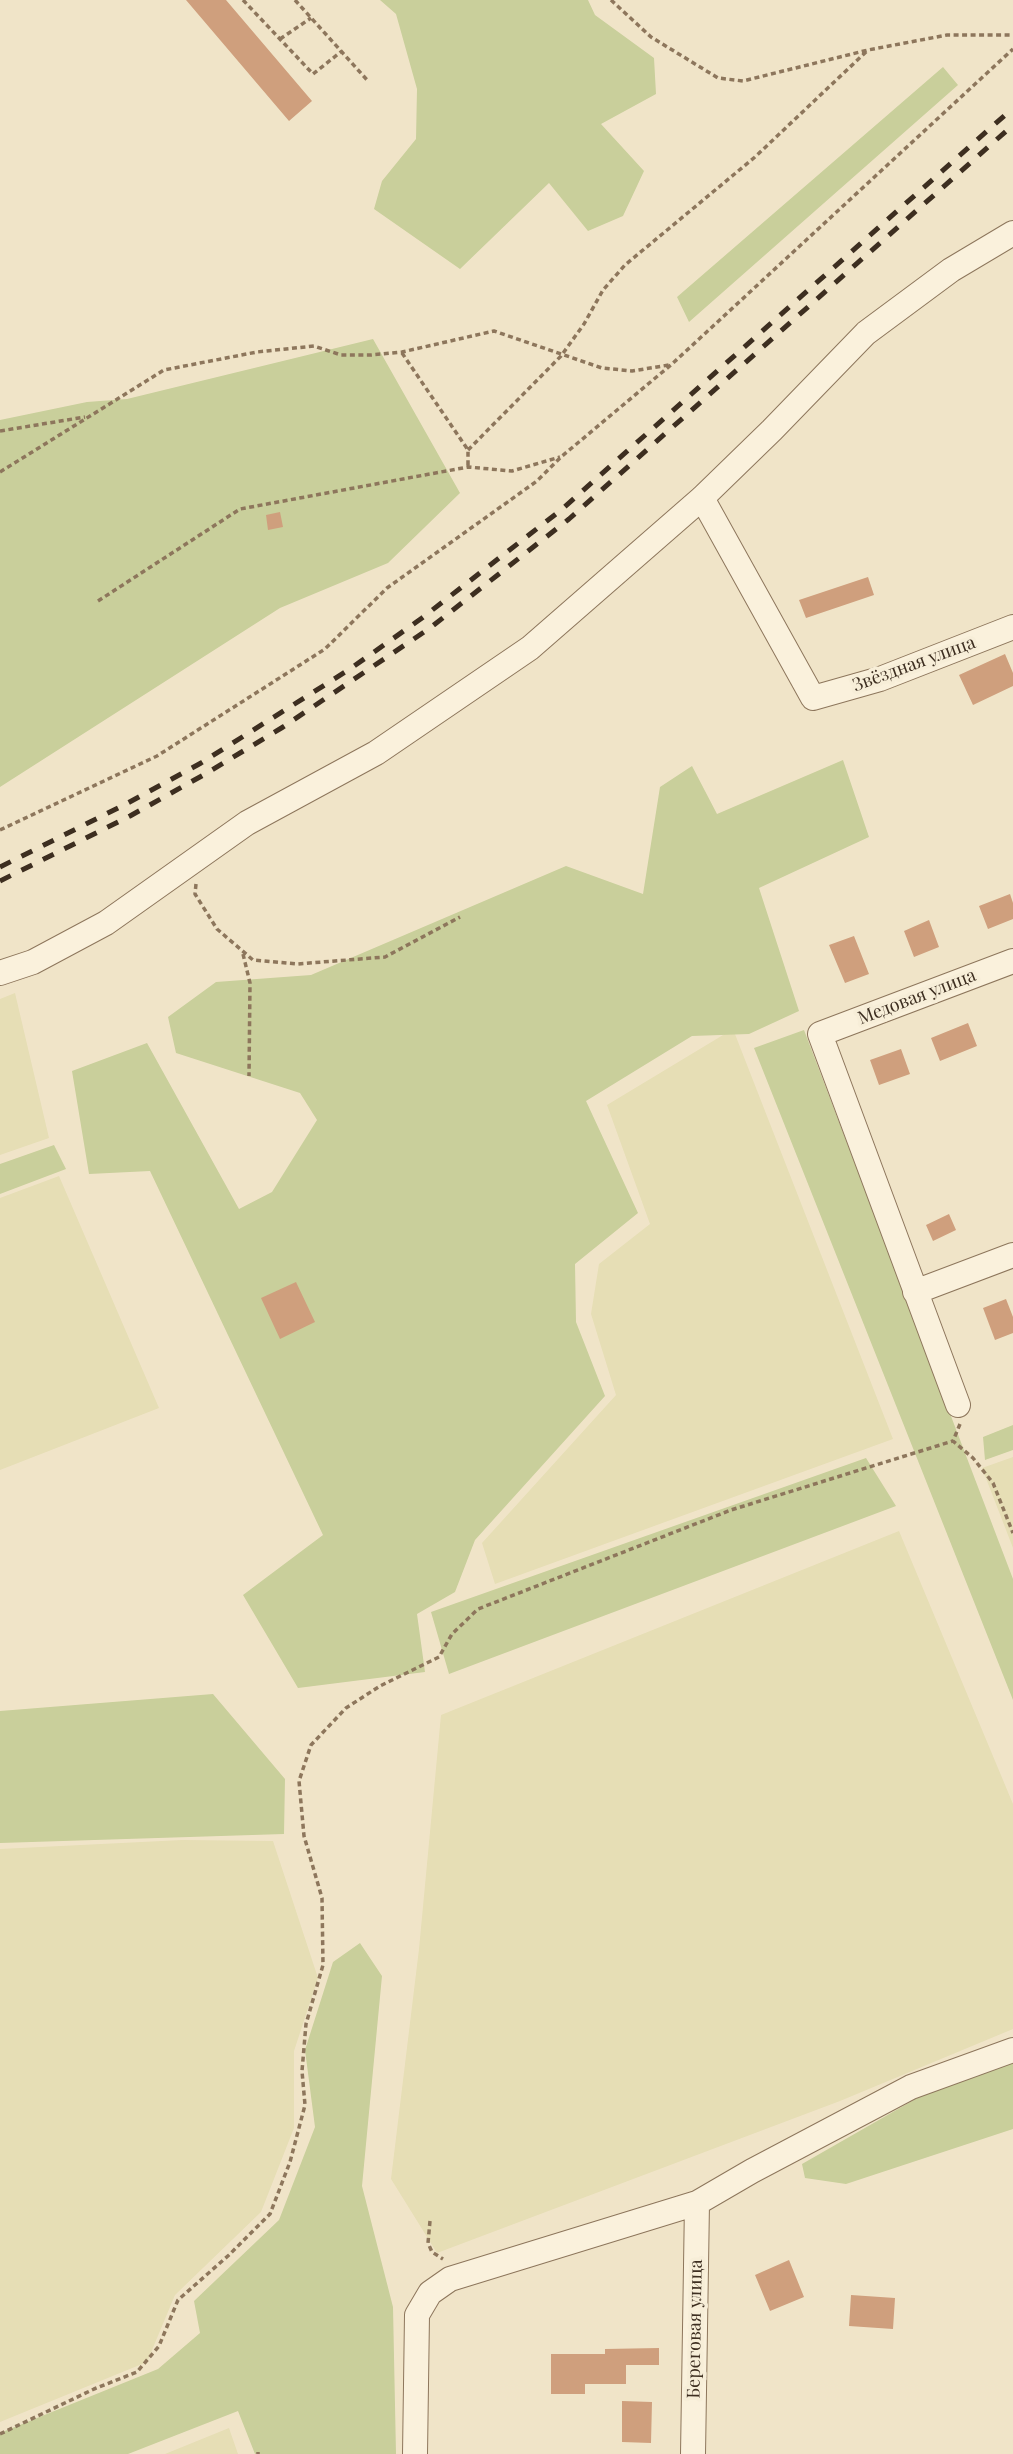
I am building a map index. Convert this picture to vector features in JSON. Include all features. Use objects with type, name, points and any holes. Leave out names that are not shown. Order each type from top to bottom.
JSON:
[{"type":"street","points":[[0,973],[33,962],[106,923],[247,823],[376,753],[530,648],[702,498],[866,333],[951,270],[1013,233]]},
{"type":"street","name":"Звёздная улица","points":[[702,498],[813,698],[880,679],[1013,627]]},
{"type":"street","name":"Медовая улица","points":[[915,1292],[820,1034],[1013,961]]},
{"type":"street","points":[[958,1405],[915,1292],[1013,1255]]},
{"type":"street","points":[[415,2454],[417,2315],[430,2293],[450,2278],[697,2203],[911,2087],[1013,2050]]},
{"type":"street","name":"Береговая улица","points":[[693,2454],[697,2203]]},
{"type":"path","points":[[243,0],[313,74],[342,51]]},
{"type":"path","points":[[295,0],[368,81]]},
{"type":"path","points":[[611,0],[651,37],[718,78],[743,82],[868,50],[947,35],[1013,35]]},
{"type":"path","points":[[280,39],[311,18]]},
{"type":"path","points":[[0,830],[157,756],[325,649],[387,588],[537,481],[561,457],[673,364],[1013,49]]},
{"type":"path","points":[[468,450],[561,356],[584,324],[603,290],[625,265],[755,157],[868,50]]},
{"type":"path","points":[[0,472],[33,454],[164,370],[257,352],[314,346],[341,355],[371,355],[402,352],[494,331],[601,368],[632,371],[673,364]]},
{"type":"path","points":[[402,352],[468,450],[468,467]]},
{"type":"path","points":[[0,430],[87,417]]},
{"type":"path","points":[[98,601],[240,509],[468,467],[512,471],[561,457]]},
{"type":"path","points":[[199,857],[195,894],[218,929],[253,960],[297,964],[385,957],[460,918]]},
{"type":"path","points":[[243,952],[250,983],[249,1076]]},
{"type":"path","points":[[953,1441],[960,1424],[958,1405]]},
{"type":"path","points":[[953,1441],[973,1458],[993,1483],[1013,1533]]},
{"type":"path","points":[[0,2434],[94,2389],[137,2372],[159,2346],[178,2300],[270,2214],[290,2162],[306,2105],[302,2071],[306,2024],[323,1965],[321,1898],[304,1836],[299,1781],[311,1745],[346,1707],[380,1686],[439,1657],[452,1634],[478,1609],[731,1510],[953,1441]]},
{"type":"path","points":[[430,2221],[428,2243],[432,2252],[465,2274]]},
{"type":"shaded area","points":[[15,993],[49,1138],[0,1155],[0,999]]},
{"type":"shaded area","points":[[733,1029],[893,1439],[495,1584],[482,1543],[616,1395],[591,1314],[599,1264],[650,1224],[607,1105]]},
{"type":"shaded area","points":[[59,1176],[159,1408],[0,1470],[0,1198]]},
{"type":"shaded area","points":[[1013,1457],[1013,1548],[982,1468]]},
{"type":"shaded area","points":[[899,1531],[1013,1804],[1013,2029],[840,2101],[437,2253],[391,2179],[419,1949],[441,1715]]},
{"type":"shaded area","points":[[182,1840],[273,1841],[318,1978],[294,2051],[294,2128],[261,2212],[175,2295],[147,2362],[0,2422],[0,1849]]},
{"type":"shaded area","points":[[229,2428],[238,2454],[165,2454]]},
{"type":"green space","points":[[380,0],[588,0],[595,15],[654,58],[656,94],[601,124],[644,171],[623,216],[588,231],[549,183],[460,269],[374,209],[382,181],[416,139],[417,89],[396,14]]},
{"type":"green space","points":[[943,67],[958,85],[689,322],[677,297]]},
{"type":"green space","points":[[373,339],[460,493],[388,563],[280,608],[0,787],[0,420],[87,402],[127,399]]},
{"type":"green space","points":[[843,760],[869,837],[759,888],[799,1011],[749,1034],[692,1036],[586,1101],[638,1213],[575,1264],[576,1322],[605,1396],[475,1540],[455,1592],[417,1614],[425,1672],[298,1688],[243,1595],[323,1535],[150,1171],[89,1174],[72,1071],[147,1043],[239,1209],[272,1192],[317,1120],[300,1093],[176,1053],[168,1017],[216,982],[311,975],[566,866],[643,894],[660,787],[692,766],[717,814]]},
{"type":"green space","points":[[804,1030],[1013,1579],[1013,1700],[754,1048]]},
{"type":"green space","points":[[54,1145],[66,1169],[0,1194],[0,1164]]},
{"type":"green space","points":[[1013,1425],[1013,1450],[985,1460],[983,1437]]},
{"type":"green space","points":[[866,1458],[896,1506],[449,1674],[431,1612]]},
{"type":"green space","points":[[213,1694],[285,1779],[284,1834],[0,1843],[0,1711]]},
{"type":"green space","points":[[360,1943],[382,1976],[362,2186],[393,2307],[396,2454],[255,2454],[238,2411],[128,2454],[0,2454],[0,2433],[158,2369],[200,2333],[194,2301],[279,2220],[315,2127],[305,2050],[333,1962]]},
{"type":"green space","points":[[1013,2063],[1013,2129],[846,2184],[805,2178],[802,2164],[919,2097]]},
{"type":"building","points":[[186,0],[226,0],[312,101],[289,121]]},
{"type":"building","points":[[280,512],[283,527],[268,530],[266,515]]},
{"type":"building","points":[[868,577],[874,595],[806,618],[799,600]]},
{"type":"building","points":[[1005,654],[1013,673],[1013,686],[973,705],[959,675]]},
{"type":"building","points":[[1010,894],[1013,919],[988,929],[979,906]]},
{"type":"building","points":[[929,920],[939,947],[914,957],[904,931]]},
{"type":"building","points":[[854,936],[869,974],[845,983],[829,945]]},
{"type":"building","points":[[968,1023],[977,1046],[940,1061],[931,1038]]},
{"type":"building","points":[[901,1049],[910,1074],[879,1085],[870,1060]]},
{"type":"building","points":[[949,1214],[956,1230],[933,1241],[926,1225]]},
{"type":"building","points":[[296,1282],[315,1322],[280,1339],[261,1298]]},
{"type":"building","points":[[1006,1299],[1013,1317],[1013,1333],[995,1340],[983,1308]]},
{"type":"building","points":[[789,2260],[804,2297],[770,2311],[755,2275]]},
{"type":"building","points":[[851,2295],[895,2298],[893,2329],[849,2326]]},
{"type":"building","points":[[659,2348],[659,2365],[626,2365],[626,2384],[585,2384],[585,2394],[551,2394],[551,2354],[605,2354],[605,2349]]},
{"type":"building","points":[[622,2401],[652,2402],[651,2443],[622,2442]]},
{"type":"railway","points":[[0,867],[201,763],[350,669],[422,618],[561,510],[1013,108]]},
{"type":"railway","points":[[0,881],[130,816],[207,773],[283,727],[430,628],[569,519],[1013,125]]}]
